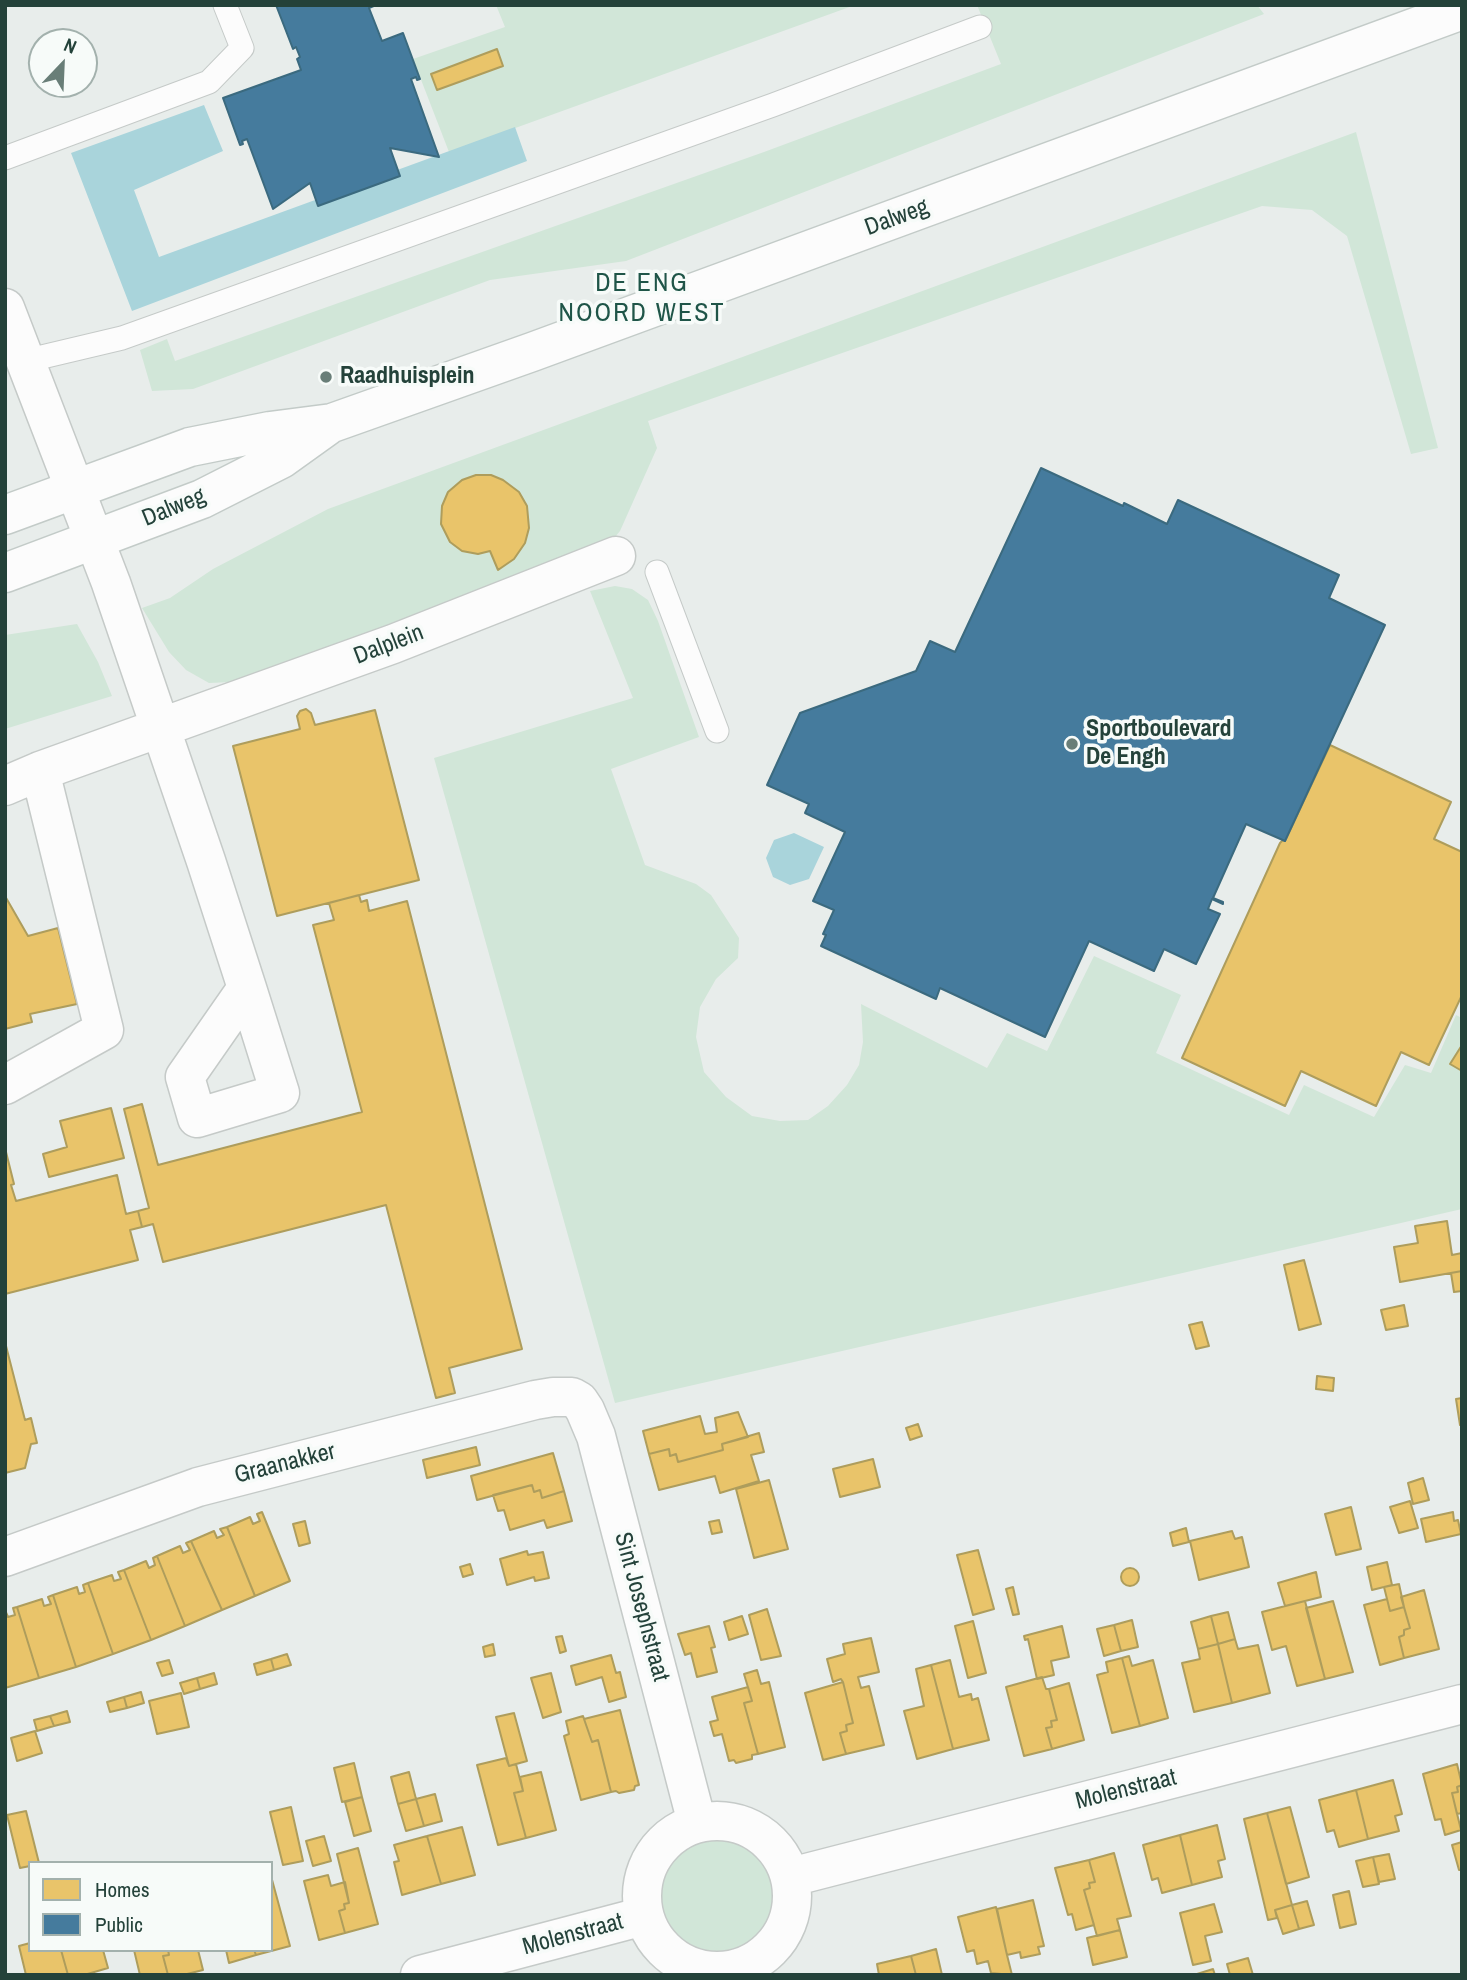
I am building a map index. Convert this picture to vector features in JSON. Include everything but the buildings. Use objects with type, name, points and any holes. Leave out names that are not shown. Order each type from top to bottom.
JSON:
[{"type":"street","name":"Dalweg","points":[[5,515],[190,447],[270,431],[332,423],[1462,10]]},
{"type":"street","points":[[5,308],[95,540],[247,988]]},
{"type":"street","name":"Dalweg","points":[[5,573],[202,499],[281,459],[332,423]]},
{"type":"street","name":"Dalplein","points":[[5,786],[393,644],[616,556]]},
{"type":"street","points":[[5,1085],[104,1030],[40,771]]},
{"type":"street","name":"Graanakker","points":[[5,1557],[198,1487],[535,1400],[572,1397]]},
{"type":"street","name":"Sint Josephstraat","points":[[572,1397],[579,1401],[585,1410],[596,1436],[696,1824]]},
{"type":"street","name":"Molenstraat","points":[[791,1877],[1462,1704]]},
{"type":"street","name":"Molenstraat","points":[[716,1821],[737,1823],[755,1831],[771,1842],[791,1877],[792,1906],[783,1934],[763,1956],[736,1970],[707,1971],[680,1962],[664,1950],[652,1934],[644,1916],[644,1877],[652,1859],[663,1843],[678,1831],[696,1824],[716,1821]]},
{"type":"street","name":"Molenstraat","points":[[420,1975],[644,1916]]},
{"type":"lane","points":[[5,158],[209,82],[242,48],[225,5]]},
{"type":"lane","points":[[25,361],[122,338],[773,105],[980,27]]},
{"type":"lane","points":[[657,572],[717,732]]},
{"type":"green space","points":[[496,5],[855,5],[449,152],[413,59],[505,27]]},
{"type":"green space","points":[[977,5],[1257,5],[1264,14],[626,261],[490,280],[193,389],[152,391],[140,350],[167,339],[175,361],[764,152],[1001,64]]},
{"type":"green space","points":[[1356,132],[1438,448],[1411,454],[1347,236],[1312,210],[1262,206],[648,421],[657,448],[620,531],[606,548],[231,682],[209,683],[186,670],[169,652],[142,608],[170,598],[213,569],[328,509]]},
{"type":"green space","points":[[615,586],[632,589],[648,600],[699,737],[611,769],[645,865],[696,884],[711,895],[739,938],[738,958],[716,979],[700,1007],[696,1037],[704,1072],[726,1097],[752,1116],[780,1121],[808,1120],[828,1106],[847,1085],[859,1065],[863,1042],[861,1004],[987,1068],[1007,1033],[1047,1051],[1094,956],[1181,995],[1156,1053],[1289,1115],[1304,1085],[1374,1117],[1405,1065],[1431,1073],[1456,1015],[1462,1018],[1462,1209],[615,1403],[434,758],[633,698],[590,591]]},
{"type":"green space","points":[[77,624],[98,662],[112,696],[5,729],[5,635]]},
{"type":"green space","points":[[718,1839],[740,1843],[759,1856],[772,1875],[776,1897],[772,1919],[759,1938],[740,1951],[718,1955],[696,1951],[677,1938],[664,1919],[660,1897],[664,1875],[677,1856],[696,1843]]},
{"type":"water","points":[[204,105],[223,151],[134,190],[159,257],[515,127],[527,161],[132,311],[71,153]]},
{"type":"water","points":[[794,833],[824,847],[809,879],[790,885],[773,877],[766,858],[774,840]]},
{"type":"place","name":"Raadhuisplein","points":[[326,377]]},
{"type":"place","name":"Sportboulevard De Engh","points":[[1072,744]]},
{"type":"district","name":"DE ENG NOORD WEST","points":[[642,299]]}]
